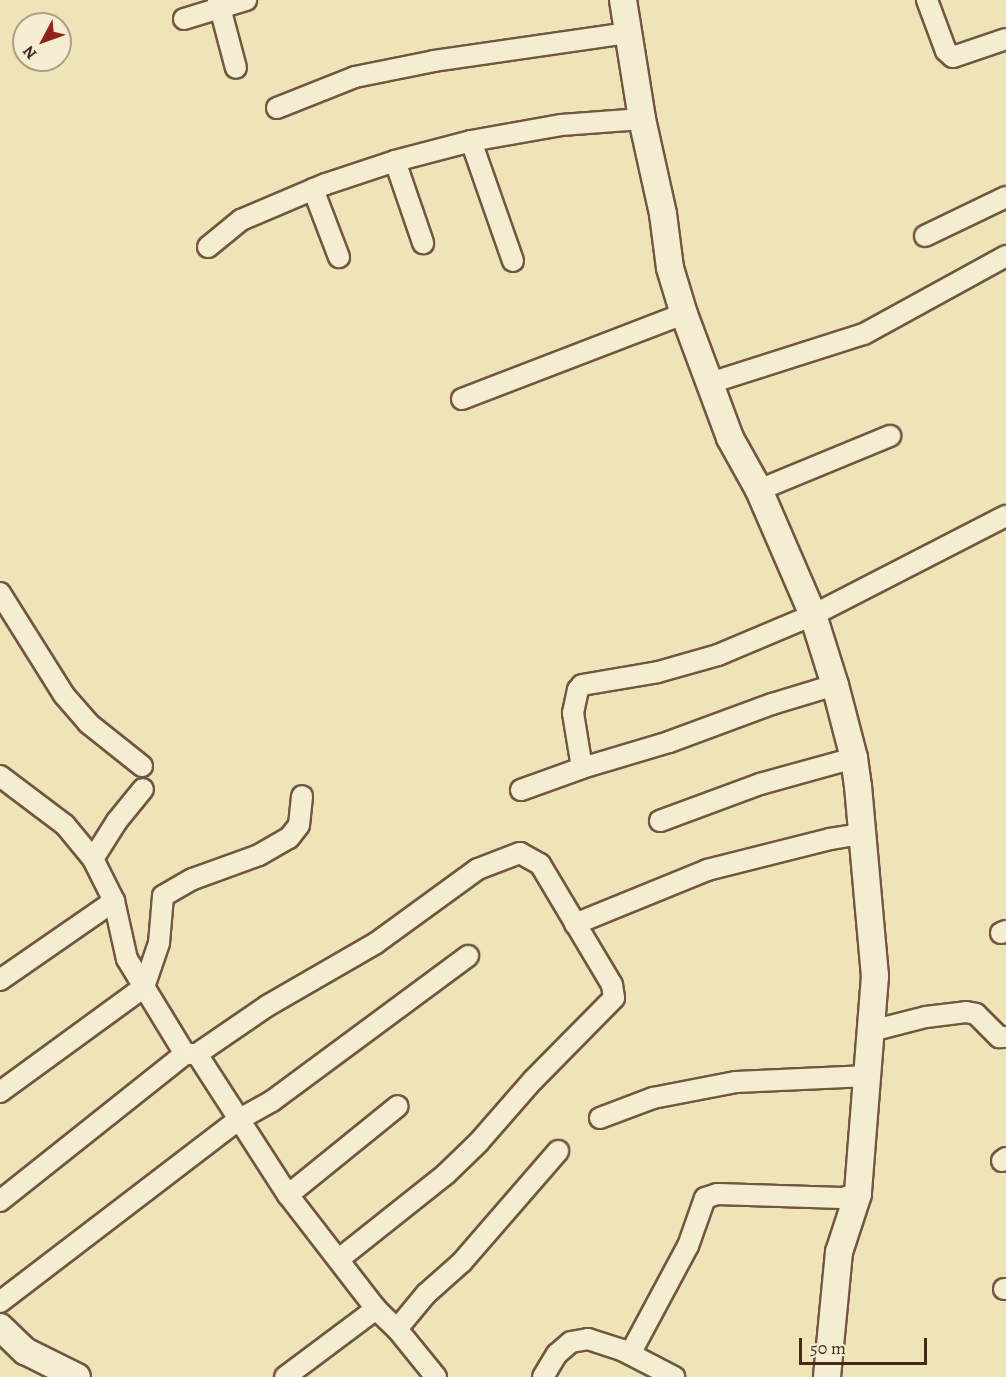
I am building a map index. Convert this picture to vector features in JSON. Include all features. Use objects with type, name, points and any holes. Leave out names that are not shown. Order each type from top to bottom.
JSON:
[{"type":"street","points":[[184,19],[219,4],[246,0]]},
{"type":"street","points":[[623,0],[642,119],[663,214],[670,268],[684,314],[730,438],[759,490],[813,615],[854,758],[875,976],[858,1194],[839,1252],[827,1377]]},
{"type":"street","points":[[927,0],[946,51],[953,57],[1006,39]]},
{"type":"street","points":[[219,4],[236,68]]},
{"type":"street","points":[[277,108],[355,77],[434,61],[629,33]]},
{"type":"street","points":[[208,247],[241,220],[313,189],[395,161],[471,141],[561,126],[642,119]]},
{"type":"street","points":[[471,141],[513,261]]},
{"type":"street","points":[[395,161],[423,243]]},
{"type":"street","points":[[313,189],[339,257]]},
{"type":"street","points":[[926,236],[1006,197]]},
{"type":"street","points":[[710,383],[864,334],[1006,256]]},
{"type":"street","points":[[462,399],[684,314]]},
{"type":"street","points":[[759,490],[890,436]]},
{"type":"street","points":[[582,768],[573,713],[578,690],[582,685],[658,672],[718,655],[813,615],[1006,516]]},
{"type":"street","points":[[0,593],[64,695],[88,723],[142,766]]},
{"type":"street","points":[[521,790],[582,768],[669,742],[772,704],[835,686]]},
{"type":"street","points":[[660,821],[760,784],[854,758]]},
{"type":"street","points":[[0,776],[64,825],[93,859],[114,901],[127,959],[144,987],[288,1195],[376,1309],[397,1329],[436,1377]]},
{"type":"street","points":[[93,859],[117,821],[143,789]]},
{"type":"street","points":[[0,1092],[144,987],[159,943],[163,896],[193,879],[259,855],[289,838],[299,825],[302,796]]},
{"type":"street","points":[[575,924],[707,870],[830,839],[862,834]]},
{"type":"street","points":[[0,1201],[191,1054],[267,1006],[376,943],[477,869],[520,853],[540,864],[612,985],[614,998],[533,1080],[479,1142],[446,1174],[339,1259]]},
{"type":"street","points":[[0,980],[114,901]]},
{"type":"street","points":[[0,1302],[238,1120],[272,1101],[468,956]]},
{"type":"street","points":[[871,1031],[926,1017],[966,1012],[976,1014],[999,1037],[1006,1037]]},
{"type":"street","points":[[600,1118],[653,1098],[736,1082],[868,1076]]},
{"type":"street","points":[[288,1195],[398,1106]]},
{"type":"street","points":[[397,1329],[426,1294],[462,1262],[558,1151]]},
{"type":"street","points":[[630,1354],[688,1246],[705,1198],[717,1194],[842,1198],[858,1194]]},
{"type":"street","points":[[285,1377],[376,1309]]},
{"type":"street","points":[[0,1327],[25,1352],[76,1377]]},
{"type":"street","points":[[543,1377],[557,1354],[571,1342],[588,1339],[630,1354],[674,1377]]}]
